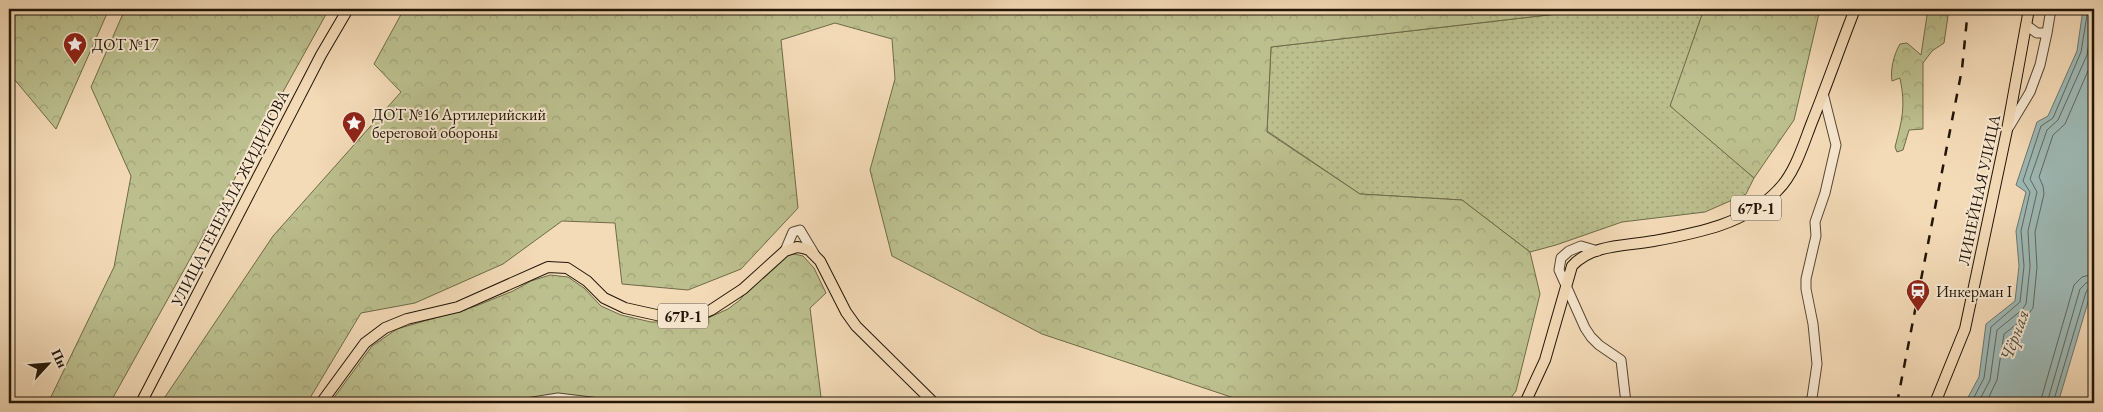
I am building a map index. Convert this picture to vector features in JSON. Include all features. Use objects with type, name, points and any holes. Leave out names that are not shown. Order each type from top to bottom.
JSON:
[{"type":"main road","name":"УЛИЦА ГЕНЕРАЛА ЖИДИЛОВА","points":[[141,403],[317,63],[348,9]]},
{"type":"main road","name":"67Р-1","points":[[1525,403],[1545,360],[1572,266],[1579,259],[1598,251],[1622,245],[1682,236],[1735,220],[1761,205],[1779,190],[1801,151],[1855,9]]},
{"type":"main road","name":"ЛИНЕЙНАЯ УЛИЦА","points":[[1936,403],[1965,328],[2007,130],[2030,9]]},
{"type":"main road","points":[[785,252],[798,247],[809,250],[815,255],[856,326],[934,403]]},
{"type":"main road","name":"67Р-1","points":[[322,403],[365,343],[385,328],[408,319],[458,307],[548,267],[567,268],[587,281],[604,298],[625,308],[660,316],[698,316],[726,301],[743,289],[785,252]]},
{"type":"street","points":[[2007,130],[2030,92],[2040,66],[2051,9]]},
{"type":"street","points":[[2026,25],[2036,33],[2046,33]]},
{"type":"street","points":[[1808,403],[1812,398],[1818,364],[1806,279],[1816,236],[1815,222],[1825,193],[1836,145],[1823,93]]},
{"type":"street","points":[[785,252],[793,232],[800,230],[815,255]]},
{"type":"street","points":[[1565,289],[1591,337],[1620,360],[1626,403]]},
{"type":"street","points":[[527,403],[558,398],[599,403]]},
{"type":"green space","points":[[9,9],[109,9],[56,129],[9,73]]},
{"type":"green space","points":[[125,9],[329,9],[110,403],[48,403],[114,267],[131,176],[91,87]]},
{"type":"green space","points":[[404,9],[1600,9],[1271,47],[1267,132],[1360,194],[1462,200],[1530,252],[1540,294],[1516,391],[1507,403],[1249,403],[1042,334],[892,256],[870,170],[895,79],[892,39],[835,23],[781,40],[798,208],[741,269],[688,290],[622,284],[615,223],[562,221],[503,264],[415,303],[361,313],[307,403],[161,403],[273,236],[401,92],[374,64]]},
{"type":"green space","points":[[1600,9],[1704,9],[1671,106],[1754,178],[1746,194],[1705,212],[1622,222],[1530,252],[1462,200],[1360,194],[1267,131],[1271,47]]},
{"type":"green space","points":[[1704,9],[1820,9],[1794,120],[1754,178],[1670,106]]},
{"type":"green space","points":[[1928,9],[1949,9],[1944,43],[1932,51],[1923,63],[1923,129],[1909,130],[1903,150],[1897,152],[1895,147],[1901,121],[1903,97],[1900,78],[1892,81],[1893,62],[1900,44],[1907,43],[1921,55]]},
{"type":"green space","points":[[794,254],[803,256],[814,268],[826,293],[810,308],[821,397],[812,403],[614,403],[593,398],[549,395],[512,403],[330,403],[372,346],[397,329],[476,306],[513,291],[531,281],[550,275],[568,277],[584,288],[601,306],[621,315],[651,322],[699,322],[728,309],[740,300],[751,286],[784,256]]},
{"type":"water","name":"Чёрная","points":[[2083,9],[2094,9],[2094,293],[2091,292],[2058,403],[1965,403],[1979,377],[1986,324],[2015,301],[2019,266],[2016,231],[2026,192],[2016,185],[2037,122],[2048,116],[2077,51]]},
{"type":"railway","points":[[1897,403],[1962,69],[1968,9]]},
{"type":"place","name":"ДОТ №17","points":[[75,65]]},
{"type":"place","name":"ДОТ №16 Артилерийский береговой обороны","points":[[354,144]]},
{"type":"place","name":"Инкерман I","points":[[1918,312]]}]
